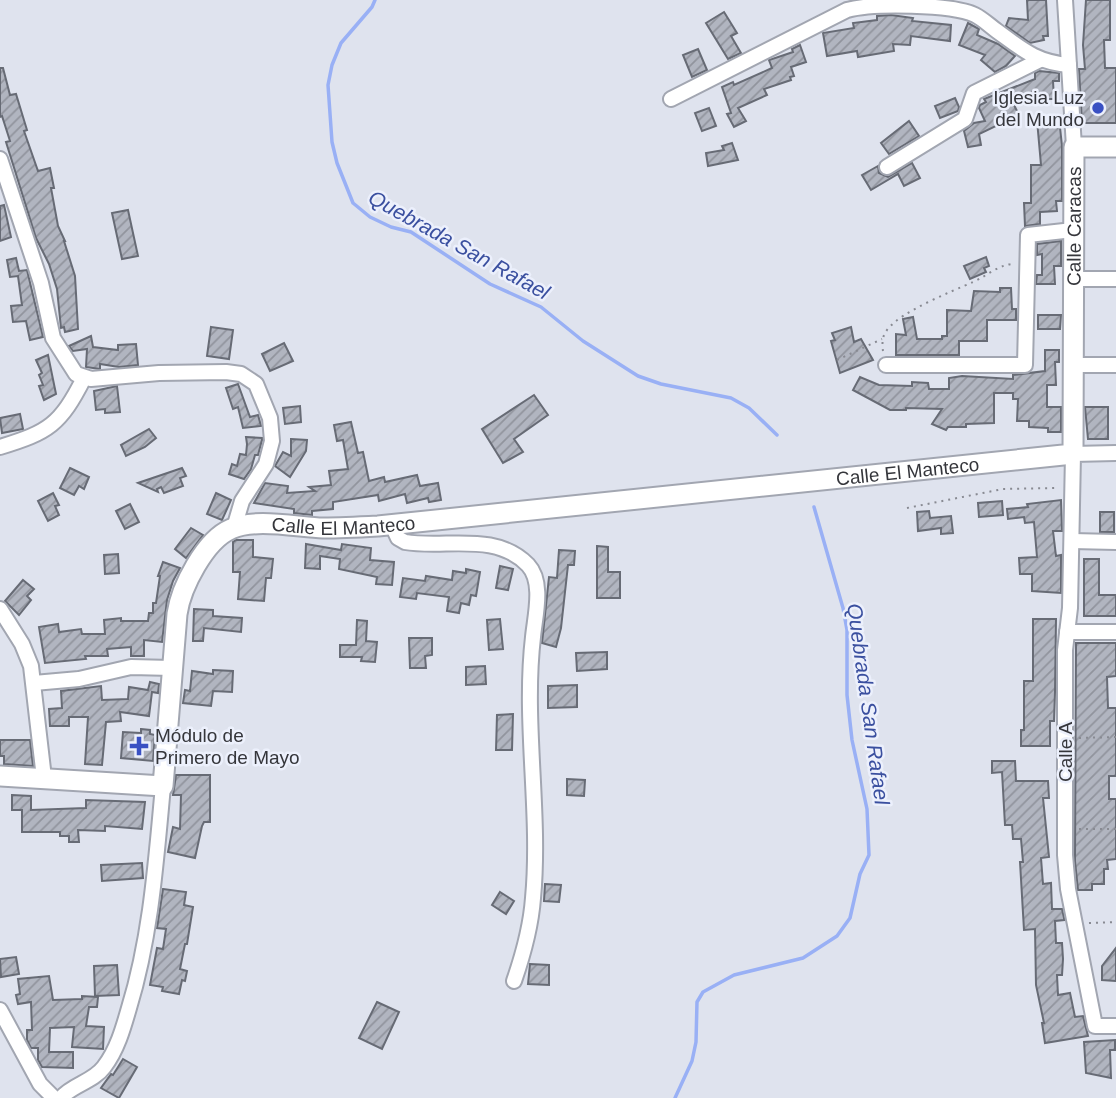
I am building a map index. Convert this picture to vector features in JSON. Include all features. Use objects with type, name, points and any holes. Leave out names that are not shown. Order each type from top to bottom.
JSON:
[{"type":"street","name":"Calle Caracas","points":[[1065,0],[1074,147],[1073,454]]},
{"type":"street","points":[[671,99],[846,10],[904,3],[976,16],[1028,54],[1040,60],[1069,65]]},
{"type":"street","points":[[887,167],[965,119],[974,93],[1040,60]]},
{"type":"street","points":[[1074,147],[1116,147]]},
{"type":"street","points":[[0,159],[41,282],[53,338],[70,367],[84,378],[102,379],[184,372],[241,374],[252,381],[267,409],[272,440],[265,464],[243,501],[234,528],[216,540],[184,587],[177,614],[149,923],[139,971],[113,1054],[99,1073],[61,1098]]},
{"type":"street","points":[[886,365],[1025,365],[1028,235],[1073,230]]},
{"type":"street","points":[[1073,279],[1116,279]]},
{"type":"street","points":[[1073,365],[1116,365]]},
{"type":"street","points":[[0,447],[30,438],[55,423],[66,411],[84,378]]},
{"type":"street","points":[[1073,454],[1116,453]]},
{"type":"street","name":"Calle A","points":[[1073,454],[1067,632],[1065,872],[1095,1026],[1116,1026]]},
{"type":"street","name":"Calle El Manteco","points":[[234,528],[255,524],[324,528],[392,525],[1073,454]]},
{"type":"street","points":[[392,525],[398,538],[405,542],[469,543],[501,549],[529,566],[536,579],[531,667],[534,884],[530,921],[514,981]]},
{"type":"street","points":[[1072,541],[1116,542]]},
{"type":"street","points":[[0,609],[29,657],[44,778]]},
{"type":"street","points":[[1067,632],[1116,632]]},
{"type":"street","points":[[34,683],[79,679],[131,667],[172,668]]},
{"type":"street","points":[[0,776],[163,786]]},
{"type":"street","points":[[0,1010],[40,1084],[54,1098]]},
{"type":"path","points":[[886,365],[882,349],[883,338],[895,322],[943,294],[972,283],[1002,265],[1027,263]]},
{"type":"path","points":[[837,360],[883,338]]},
{"type":"path","points":[[907,508],[1003,489],[1072,488]]},
{"type":"path","points":[[1065,738],[1116,737]]},
{"type":"path","points":[[1065,830],[1116,829]]},
{"type":"path","points":[[1075,923],[1116,922]]},
{"type":"building","points":[[1027,0],[1046,0],[1048,36],[1043,36],[1044,40],[1030,43],[1006,26],[1009,18],[1028,20]]},
{"type":"building","points":[[1086,0],[1110,0],[1110,40],[1104,40],[1105,68],[1116,68],[1116,123],[1082,123],[1079,69],[1085,69],[1083,45]]},
{"type":"building","points":[[724,12],[737,33],[731,36],[741,53],[728,59],[706,23]]},
{"type":"building","points":[[891,15],[913,18],[912,21],[951,25],[950,41],[911,36],[910,45],[893,44],[894,51],[858,57],[857,51],[827,56],[823,33],[854,28],[853,23]]},
{"type":"building","points":[[968,23],[979,29],[977,35],[998,44],[1015,56],[1006,66],[995,72],[981,60],[985,55],[959,45]]},
{"type":"building","points":[[800,45],[806,62],[791,67],[794,76],[790,77],[791,80],[764,89],[767,95],[738,108],[746,121],[734,127],[727,114],[731,113],[722,87],[733,82],[734,85],[772,68],[769,60],[793,52],[792,49]]},
{"type":"building","points":[[698,49],[707,70],[692,77],[683,55]]},
{"type":"building","points":[[0,68],[3,68],[10,95],[16,94],[27,130],[24,131],[38,171],[50,168],[58,226],[75,276],[78,329],[65,332],[64,327],[61,328],[57,289],[49,264],[36,238],[6,142],[10,141],[2,116],[0,117]]},
{"type":"building","points":[[1035,73],[1059,73],[1059,81],[1053,81],[1054,99],[1031,99],[1014,105],[1019,115],[979,134],[981,145],[968,147],[964,131],[974,123],[985,121],[979,108],[986,102],[984,99],[1035,79]]},
{"type":"building","points":[[955,98],[958,111],[940,118],[935,106]]},
{"type":"building","points":[[709,108],[716,126],[702,131],[695,113]]},
{"type":"building","points":[[1059,118],[1062,201],[1056,201],[1057,211],[1040,212],[1040,224],[1025,226],[1024,203],[1031,203],[1031,165],[1041,165],[1037,120]]},
{"type":"building","points":[[909,121],[919,136],[889,154],[881,143]]},
{"type":"building","points":[[732,143],[738,160],[708,166],[706,153],[724,150],[722,146]]},
{"type":"building","points":[[912,163],[920,178],[904,186],[898,174],[871,190],[862,175],[878,166],[879,173],[888,177]]},
{"type":"building","points":[[4,205],[11,237],[0,241],[0,206]]},
{"type":"building","points":[[128,210],[138,256],[122,259],[112,213]]},
{"type":"building","points":[[1061,241],[1061,266],[1054,266],[1055,284],[1036,284],[1037,275],[1042,275],[1042,254],[1037,255],[1037,244]]},
{"type":"building","points":[[986,257],[989,266],[984,268],[986,272],[970,279],[964,266]]},
{"type":"building","points":[[16,258],[19,271],[27,270],[43,337],[30,340],[26,321],[13,322],[11,306],[22,305],[18,276],[10,277],[7,260]]},
{"type":"building","points":[[1000,288],[1011,288],[1012,309],[1016,309],[1016,320],[987,320],[987,341],[959,341],[959,355],[896,355],[896,334],[906,335],[903,319],[913,317],[917,339],[942,339],[942,336],[947,336],[947,310],[971,311],[974,291],[1000,292]]},
{"type":"building","points":[[1038,315],[1061,315],[1060,329],[1038,329]]},
{"type":"building","points":[[211,327],[233,330],[229,359],[207,356]]},
{"type":"building","points":[[851,327],[854,342],[861,339],[873,360],[840,373],[831,341],[835,340],[832,333]]},
{"type":"building","points":[[91,336],[93,347],[118,350],[118,345],[136,344],[138,365],[119,367],[100,364],[100,369],[86,367],[87,349],[73,351],[69,346]]},
{"type":"building","points":[[284,343],[293,361],[270,371],[262,354]]},
{"type":"building","points":[[1045,350],[1059,350],[1059,362],[1055,362],[1056,385],[1047,385],[1047,407],[1061,407],[1061,432],[1048,432],[1048,428],[1029,427],[1029,421],[1017,421],[1018,399],[1013,399],[1013,393],[994,393],[994,423],[966,424],[966,427],[948,427],[946,430],[932,424],[942,409],[890,410],[853,390],[860,377],[879,385],[912,386],[912,382],[928,383],[929,389],[949,389],[949,378],[962,376],[1013,379],[1013,375],[1045,371]]},
{"type":"building","points":[[48,355],[56,394],[44,400],[39,386],[43,385],[39,375],[42,373],[36,360]]},
{"type":"building","points":[[238,384],[250,417],[258,415],[261,426],[243,428],[238,407],[233,409],[226,388]]},
{"type":"building","points":[[117,386],[120,412],[105,413],[105,409],[96,410],[94,391]]},
{"type":"building","points":[[534,395],[548,415],[514,439],[523,452],[503,463],[482,429]]},
{"type":"building","points":[[300,406],[301,422],[285,424],[283,408]]},
{"type":"building","points":[[1085,407],[1108,407],[1108,439],[1088,439]]},
{"type":"building","points":[[20,414],[23,429],[2,433],[0,418]]},
{"type":"building","points":[[351,422],[358,453],[363,452],[369,481],[384,477],[385,482],[417,475],[420,486],[438,483],[441,500],[429,502],[428,498],[407,503],[405,494],[379,501],[378,495],[333,502],[333,509],[312,511],[312,515],[294,513],[294,509],[254,503],[265,483],[288,486],[287,493],[315,491],[309,487],[331,485],[329,471],[348,469],[343,440],[337,441],[334,425]]},
{"type":"building","points":[[149,429],[156,438],[126,456],[121,445]]},
{"type":"building","points":[[246,437],[262,440],[258,455],[255,455],[251,469],[244,479],[229,474],[232,464],[237,466],[240,454],[246,455]]},
{"type":"building","points":[[291,439],[307,440],[306,451],[290,477],[275,466],[283,452],[291,456]]},
{"type":"building","points":[[70,468],[89,477],[84,489],[79,486],[74,495],[60,488]]},
{"type":"building","points":[[182,468],[186,476],[180,478],[183,486],[164,493],[161,487],[157,489],[158,492],[138,483]]},
{"type":"building","points":[[53,493],[59,505],[55,506],[59,515],[48,521],[38,501]]},
{"type":"building","points":[[216,493],[231,500],[222,520],[207,514]]},
{"type":"building","points":[[1061,500],[1062,531],[1053,531],[1056,556],[1061,555],[1061,593],[1032,591],[1032,574],[1020,574],[1019,558],[1037,557],[1034,522],[1025,523],[1024,517],[1008,519],[1007,509]]},
{"type":"building","points":[[1002,501],[1003,515],[979,517],[978,503]]},
{"type":"building","points":[[130,504],[139,522],[125,529],[116,511]]},
{"type":"building","points":[[929,511],[930,518],[951,516],[953,533],[941,534],[941,528],[918,531],[917,512]]},
{"type":"building","points":[[1100,512],[1114,512],[1114,532],[1100,532]]},
{"type":"building","points":[[191,528],[203,535],[186,558],[175,549]]},
{"type":"building","points":[[253,540],[253,557],[273,559],[271,578],[266,578],[264,601],[238,599],[240,572],[233,572],[233,542]]},
{"type":"building","points":[[306,544],[341,550],[342,544],[371,548],[370,560],[394,562],[392,585],[376,584],[377,577],[339,569],[340,559],[320,556],[320,569],[305,568]]},
{"type":"building","points":[[597,546],[608,547],[608,572],[620,572],[620,598],[597,598]]},
{"type":"building","points":[[559,550],[575,551],[574,565],[568,565],[561,628],[556,647],[542,643],[549,577],[557,578]]},
{"type":"building","points":[[118,554],[119,573],[105,574],[104,555]]},
{"type":"building","points":[[1084,559],[1099,559],[1099,595],[1116,595],[1116,616],[1084,616]]},
{"type":"building","points":[[163,562],[180,568],[167,600],[162,642],[144,640],[144,656],[131,656],[131,647],[107,649],[108,656],[85,656],[86,659],[45,663],[39,627],[58,624],[59,632],[81,629],[82,634],[105,634],[104,620],[121,618],[121,621],[148,621],[149,613],[153,613],[153,603],[156,603],[158,576]]},
{"type":"building","points":[[500,566],[513,569],[508,590],[496,588]]},
{"type":"building","points":[[466,569],[480,572],[476,596],[471,595],[469,605],[461,603],[459,613],[447,611],[449,597],[417,593],[416,599],[400,597],[403,578],[425,581],[426,576],[452,580],[453,571],[466,573]]},
{"type":"building","points":[[23,580],[34,589],[27,596],[31,600],[19,615],[5,601]]},
{"type":"building","points":[[194,609],[213,610],[213,616],[242,618],[241,632],[204,628],[203,641],[193,641]]},
{"type":"building","points":[[500,619],[503,649],[489,650],[487,620]]},
{"type":"building","points":[[1033,619],[1056,619],[1054,721],[1050,721],[1050,746],[1021,746],[1021,730],[1024,730],[1024,681],[1033,681]]},
{"type":"building","points":[[357,620],[367,621],[366,641],[377,642],[375,662],[361,661],[362,657],[340,657],[340,645],[356,645]]},
{"type":"building","points":[[409,638],[432,638],[432,655],[425,656],[426,668],[410,668]]},
{"type":"building","points":[[1076,643],[1116,643],[1116,676],[1107,677],[1108,708],[1116,708],[1116,776],[1109,776],[1109,799],[1116,799],[1116,859],[1107,860],[1108,869],[1104,869],[1104,884],[1092,884],[1092,890],[1078,890],[1075,861]]},
{"type":"building","points":[[607,652],[607,669],[577,671],[576,653]]},
{"type":"building","points":[[485,666],[486,684],[466,685],[466,667]]},
{"type":"building","points":[[213,670],[233,671],[232,692],[213,691],[211,706],[183,703],[185,690],[190,691],[192,671],[213,674]]},
{"type":"building","points":[[150,682],[159,684],[158,693],[152,692],[149,716],[120,712],[121,721],[106,722],[102,765],[85,764],[88,717],[69,717],[69,726],[50,726],[49,709],[62,708],[61,691],[101,686],[102,700],[128,699],[129,687],[148,690]]},
{"type":"building","points":[[577,685],[577,707],[548,708],[548,686]]},
{"type":"building","points":[[513,714],[512,750],[496,750],[497,715]]},
{"type":"building","name":"Módulo de Primero de Mayo","points":[[141,729],[150,730],[150,734],[155,735],[153,761],[121,758],[123,732],[141,733]]},
{"type":"building","points":[[0,740],[30,740],[33,766],[4,764],[4,756],[0,756]]},
{"type":"building","points":[[992,761],[1015,761],[1016,781],[1048,781],[1049,798],[1043,798],[1049,857],[1041,858],[1043,884],[1051,883],[1052,909],[1062,909],[1064,918],[1055,921],[1056,943],[1062,943],[1063,959],[1062,975],[1057,975],[1058,995],[1070,993],[1075,1017],[1083,1016],[1088,1036],[1045,1043],[1036,985],[1035,929],[1024,930],[1021,839],[1013,839],[1012,825],[1005,825],[1002,772],[992,773]]},
{"type":"building","points":[[176,775],[210,775],[210,822],[204,822],[202,826],[195,858],[168,852],[173,827],[180,829],[181,795],[173,795]]},
{"type":"building","points":[[567,779],[585,780],[584,796],[567,795]]},
{"type":"building","points":[[12,795],[31,796],[31,810],[86,808],[86,800],[145,802],[142,829],[105,826],[105,831],[78,830],[79,842],[69,842],[69,836],[60,836],[60,832],[22,832],[22,810],[12,810]]},
{"type":"building","points":[[142,863],[143,878],[102,881],[101,865]]},
{"type":"building","points":[[545,884],[561,885],[559,902],[544,901]]},
{"type":"building","points":[[163,889],[186,892],[184,905],[193,907],[180,969],[187,971],[179,994],[162,991],[163,987],[150,985],[157,948],[163,949],[166,929],[157,928]]},
{"type":"building","points":[[500,892],[514,901],[506,914],[492,905]]},
{"type":"building","points":[[1116,948],[1116,981],[1102,980],[1102,966]]},
{"type":"building","points":[[16,957],[19,974],[1,977],[0,959]]},
{"type":"building","points":[[530,964],[549,965],[549,985],[528,984]]},
{"type":"building","points":[[117,965],[119,995],[95,996],[94,966]]},
{"type":"building","points":[[49,976],[53,1000],[98,997],[97,1007],[89,1007],[86,1026],[104,1027],[103,1049],[72,1047],[74,1027],[50,1028],[49,1052],[73,1052],[73,1068],[42,1067],[38,1060],[38,1048],[31,1048],[27,1040],[27,1030],[32,1030],[31,1002],[18,1004],[18,979]]},
{"type":"building","points":[[377,1002],[399,1012],[382,1049],[359,1038]]},
{"type":"building","points":[[1115,1040],[1115,1050],[1110,1050],[1111,1078],[1086,1073],[1084,1042]]},
{"type":"building","points":[[123,1059],[137,1067],[119,1098],[101,1088]]},
{"type":"waterway","name":"Quebrada San Rafael","points":[[375,0],[341,43],[328,85],[332,142],[337,163],[353,203],[370,217],[391,227],[411,232],[490,284],[541,307],[583,341],[638,376],[661,384],[731,398],[749,408],[777,435]]},
{"type":"waterway","name":"Quebrada San Rafael","points":[[675,1098],[692,1061],[696,1042],[697,1002],[703,992],[734,975],[803,958],[837,936],[850,918],[860,874],[869,855],[867,809],[852,740],[847,695],[847,630],[814,507]]},
{"type":"place","name":"Iglesia Luz del Mundo","points":[[1098,108]]},
{"type":"place","name":"Módulo de Primero de Mayo","points":[[139,746]]}]
